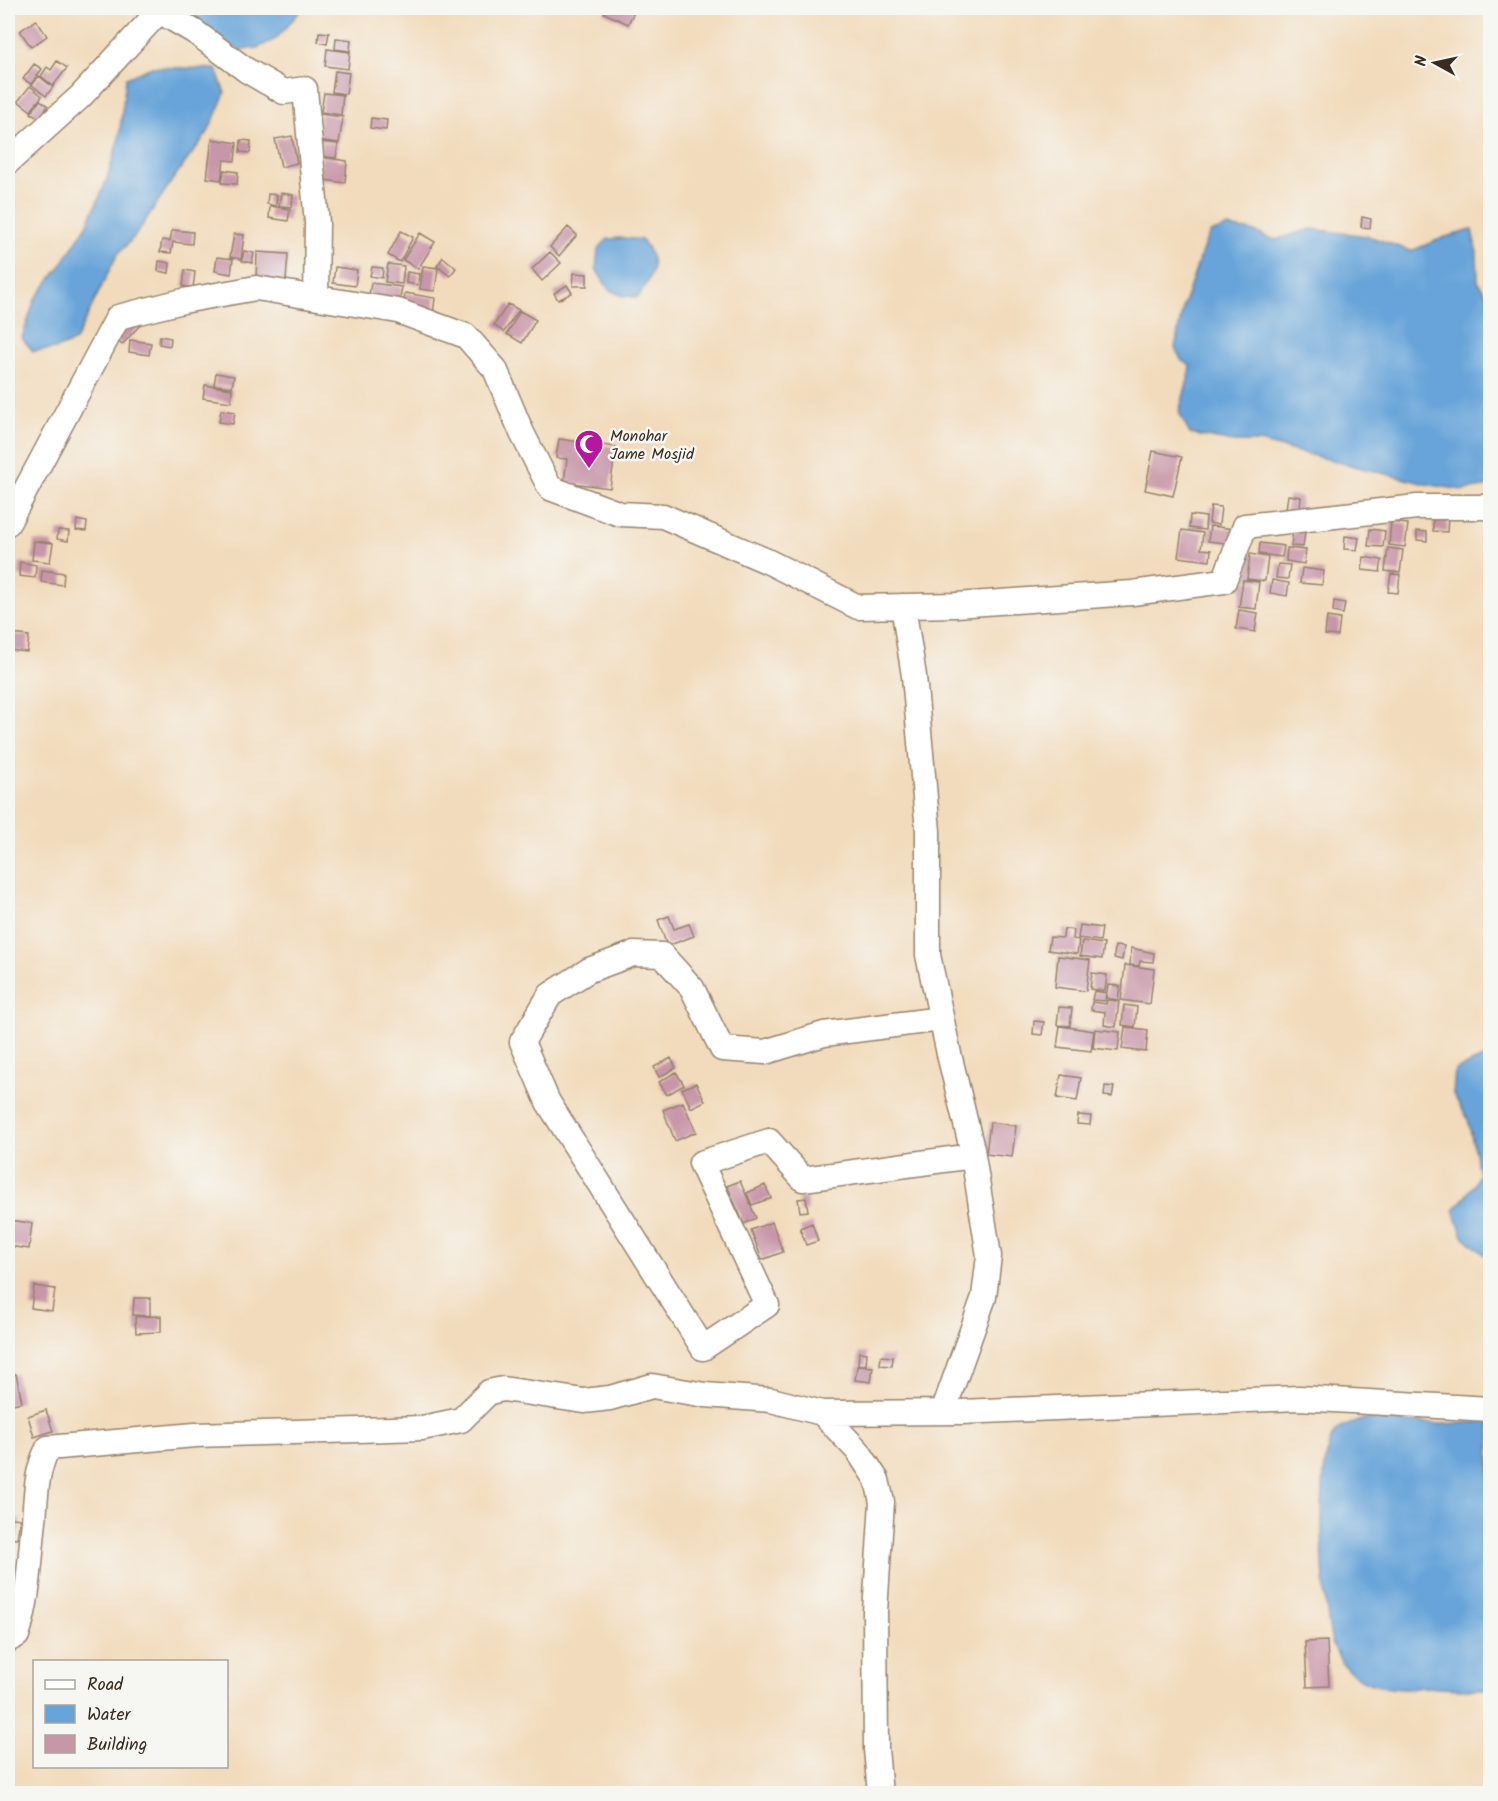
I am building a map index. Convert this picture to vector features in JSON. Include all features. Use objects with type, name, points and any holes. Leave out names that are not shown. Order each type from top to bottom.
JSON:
[{"type":"street","points":[[8,162],[81,96],[161,9],[246,70],[284,92],[305,89],[317,223],[316,297]]},
{"type":"street","points":[[8,523],[118,317],[183,301],[256,288],[398,311],[466,336],[495,369],[522,433],[550,488],[620,514],[663,516],[769,562],[858,607],[956,605],[1132,593],[1224,581],[1245,526],[1417,507],[1491,507]]},
{"type":"street","points":[[903,606],[914,676],[927,820],[928,955],[973,1156],[989,1256],[984,1297],[944,1412]]},
{"type":"street","points":[[941,1019],[824,1034],[765,1052],[722,1049],[693,988],[663,955],[633,954],[589,970],[550,995],[522,1042],[548,1102],[703,1348],[767,1305],[701,1163],[769,1141],[803,1179],[973,1156]]},
{"type":"street","points":[[8,1640],[17,1635],[21,1625],[40,1463],[48,1448],[195,1435],[422,1428],[461,1420],[489,1392],[503,1389],[584,1401],[610,1398],[652,1386],[705,1395],[771,1400],[822,1413],[944,1412],[1299,1398],[1491,1409]]},
{"type":"street","points":[[822,1413],[858,1451],[876,1480],[882,1502],[875,1612],[876,1749],[880,1794]]},
{"type":"water","points":[[188,8],[301,8],[276,39],[257,48],[239,50],[196,22]]},
{"type":"water","points":[[152,67],[216,69],[225,93],[208,132],[135,236],[117,255],[75,341],[56,349],[33,351],[22,338],[35,299],[60,267],[87,225],[106,182],[119,138],[126,78]]},
{"type":"water","points":[[1227,227],[1252,231],[1275,240],[1311,229],[1368,236],[1411,251],[1445,237],[1472,230],[1477,253],[1478,282],[1490,299],[1490,486],[1463,490],[1426,484],[1259,442],[1234,442],[1190,434],[1179,412],[1190,365],[1182,361],[1175,348],[1183,307],[1205,243],[1210,233]]},
{"type":"water","points":[[608,239],[642,240],[648,248],[653,263],[651,276],[638,297],[623,296],[609,290],[596,269],[598,249]]},
{"type":"water","points":[[1490,1055],[1490,1255],[1485,1255],[1463,1236],[1454,1211],[1474,1185],[1479,1173],[1468,1119],[1453,1094],[1455,1070]]},
{"type":"water","points":[[1363,1419],[1442,1424],[1490,1421],[1490,1689],[1427,1687],[1404,1689],[1379,1686],[1366,1682],[1352,1673],[1343,1664],[1334,1648],[1326,1605],[1322,1538],[1324,1472],[1328,1448],[1335,1433]]},
{"type":"building","points":[[607,8],[636,8],[628,24],[604,13]]},
{"type":"building","points":[[36,20],[47,36],[31,47],[20,31]]},
{"type":"building","points":[[319,32],[329,33],[327,44],[318,42]]},
{"type":"building","points":[[336,38],[351,40],[350,51],[335,49]]},
{"type":"building","points":[[327,49],[350,52],[348,69],[325,66]]},
{"type":"building","points":[[57,61],[67,68],[53,86],[41,76],[47,67],[51,70]]},
{"type":"building","points":[[34,64],[42,69],[31,84],[23,79]]},
{"type":"building","points":[[335,71],[349,73],[346,94],[332,92]]},
{"type":"building","points":[[39,76],[53,87],[46,96],[32,85]]},
{"type":"building","points":[[30,86],[42,96],[31,111],[18,101]]},
{"type":"building","points":[[324,93],[343,95],[341,115],[321,112]]},
{"type":"building","points":[[40,100],[48,106],[39,118],[31,113]]},
{"type":"building","points":[[320,114],[343,117],[339,143],[317,140]]},
{"type":"building","points":[[371,118],[387,120],[386,130],[370,128]]},
{"type":"building","points":[[292,136],[297,163],[281,167],[275,139]]},
{"type":"building","points":[[212,139],[237,143],[235,161],[224,160],[221,180],[207,178]]},
{"type":"building","points":[[241,140],[251,141],[250,153],[240,152]]},
{"type":"building","points":[[321,142],[338,144],[336,158],[319,156]]},
{"type":"building","points":[[322,157],[347,161],[345,183],[318,179]]},
{"type":"building","points":[[224,170],[238,172],[237,184],[222,183]]},
{"type":"building","points":[[281,193],[293,195],[292,207],[279,206]]},
{"type":"building","points":[[268,194],[277,195],[276,206],[267,204]]},
{"type":"building","points":[[270,206],[290,209],[288,221],[269,218]]},
{"type":"building","points":[[1362,217],[1371,219],[1370,228],[1361,227]]},
{"type":"building","points":[[568,227],[577,235],[559,256],[550,247]]},
{"type":"building","points":[[172,230],[193,232],[192,244],[173,242],[171,253],[160,252],[162,240],[170,241]]},
{"type":"building","points":[[401,231],[413,237],[400,262],[388,255]]},
{"type":"building","points":[[420,233],[435,242],[418,269],[403,260]]},
{"type":"building","points":[[234,234],[244,235],[241,259],[230,257]]},
{"type":"building","points":[[244,251],[254,253],[252,263],[242,261]]},
{"type":"building","points":[[257,252],[288,254],[286,281],[256,280]]},
{"type":"building","points":[[550,252],[561,263],[542,281],[532,269]]},
{"type":"building","points":[[217,257],[233,259],[231,274],[215,271]]},
{"type":"building","points":[[443,257],[456,268],[450,276],[437,266]]},
{"type":"building","points":[[8,258],[14,258],[12,278],[8,277]]},
{"type":"building","points":[[159,261],[170,263],[169,273],[158,271]]},
{"type":"building","points":[[388,264],[404,266],[402,284],[385,282]]},
{"type":"building","points":[[423,266],[438,268],[435,291],[420,289]]},
{"type":"building","points":[[335,267],[357,270],[355,286],[333,283]]},
{"type":"building","points":[[372,267],[383,268],[382,278],[370,276]]},
{"type":"building","points":[[185,270],[195,272],[193,288],[183,286]]},
{"type":"building","points":[[407,272],[419,274],[418,285],[406,283]]},
{"type":"building","points":[[574,273],[587,274],[587,286],[573,286]]},
{"type":"building","points":[[371,283],[402,287],[399,305],[368,301]]},
{"type":"building","points":[[567,285],[572,293],[558,300],[554,293]]},
{"type":"building","points":[[405,293],[435,298],[433,314],[403,310]]},
{"type":"building","points":[[508,304],[519,310],[504,332],[494,325]]},
{"type":"building","points":[[520,311],[536,320],[522,343],[507,334]]},
{"type":"building","points":[[132,317],[140,325],[122,345],[114,337]]},
{"type":"building","points":[[160,336],[171,338],[170,346],[159,344]]},
{"type":"building","points":[[130,340],[151,343],[149,355],[129,352]]},
{"type":"building","points":[[216,373],[234,376],[232,387],[214,385]]},
{"type":"building","points":[[205,385],[232,389],[231,402],[203,398]]},
{"type":"building","points":[[221,410],[235,412],[233,424],[219,422]]},
{"type":"building","name":"Monohar Jame Mosjid","points":[[559,439],[616,447],[610,488],[564,482],[567,459],[556,458]]},
{"type":"building","points":[[1153,451],[1182,457],[1173,496],[1145,490]]},
{"type":"building","points":[[1288,495],[1301,497],[1299,518],[1285,516]]},
{"type":"building","points":[[1211,506],[1221,507],[1219,525],[1209,523]]},
{"type":"building","points":[[1433,514],[1448,515],[1447,532],[1433,531]]},
{"type":"building","points":[[1190,515],[1206,517],[1205,530],[1189,528]]},
{"type":"building","points":[[77,520],[87,522],[86,531],[76,530]]},
{"type":"building","points":[[1294,521],[1306,522],[1303,547],[1291,546]]},
{"type":"building","points":[[1391,522],[1408,524],[1405,547],[1389,545]]},
{"type":"building","points":[[1210,526],[1235,529],[1233,544],[1208,541]]},
{"type":"building","points":[[1370,529],[1385,531],[1383,547],[1368,546]]},
{"type":"building","points":[[58,530],[69,531],[68,541],[57,539]]},
{"type":"building","points":[[1182,530],[1203,533],[1201,549],[1211,550],[1210,561],[1178,557]]},
{"type":"building","points":[[1417,531],[1427,532],[1427,541],[1417,540]]},
{"type":"building","points":[[1345,536],[1359,538],[1357,550],[1344,549]]},
{"type":"building","points":[[34,541],[53,543],[50,562],[32,560]]},
{"type":"building","points":[[1260,543],[1284,546],[1282,557],[1259,554]]},
{"type":"building","points":[[1287,548],[1306,550],[1304,564],[1286,561]]},
{"type":"building","points":[[1388,548],[1403,550],[1400,573],[1385,571]]},
{"type":"building","points":[[1250,554],[1268,557],[1265,581],[1247,579]]},
{"type":"building","points":[[1364,557],[1382,560],[1380,572],[1362,570]]},
{"type":"building","points":[[20,562],[36,565],[35,578],[19,576]]},
{"type":"building","points":[[1278,564],[1290,565],[1288,579],[1276,578]]},
{"type":"building","points":[[1302,568],[1324,571],[1322,585],[1300,583]]},
{"type":"building","points":[[42,570],[64,573],[63,585],[41,582]]},
{"type":"building","points":[[1391,574],[1400,575],[1398,593],[1388,592]]},
{"type":"building","points":[[1243,580],[1259,582],[1256,609],[1239,607]]},
{"type":"building","points":[[1272,580],[1289,583],[1287,596],[1270,593]]},
{"type":"building","points":[[1334,601],[1345,603],[1343,614],[1333,612]]},
{"type":"building","points":[[1239,610],[1258,613],[1255,632],[1236,629]]},
{"type":"building","points":[[1327,617],[1340,619],[1338,636],[1325,635]]},
{"type":"building","points":[[11,634],[29,636],[27,652],[9,650]]},
{"type":"building","points":[[669,916],[674,929],[689,924],[694,936],[667,946],[658,920]]},
{"type":"building","points":[[1080,925],[1102,928],[1100,941],[1078,938]]},
{"type":"building","points":[[1064,929],[1074,930],[1073,939],[1079,940],[1077,954],[1048,950],[1050,937],[1063,938]]},
{"type":"building","points":[[1082,941],[1104,944],[1102,959],[1080,956]]},
{"type":"building","points":[[1115,946],[1124,947],[1122,960],[1114,958]]},
{"type":"building","points":[[1131,948],[1154,953],[1153,962],[1140,961],[1139,966],[1130,965]]},
{"type":"building","points":[[1058,956],[1090,960],[1086,991],[1055,987]]},
{"type":"building","points":[[1125,965],[1154,969],[1150,1004],[1121,1000]]},
{"type":"building","points":[[1092,973],[1107,975],[1105,991],[1090,989]]},
{"type":"building","points":[[1108,985],[1120,986],[1118,1000],[1106,998]]},
{"type":"building","points":[[1094,991],[1106,993],[1105,1001],[1092,1000]]},
{"type":"building","points":[[1107,1000],[1119,1001],[1116,1027],[1104,1025],[1105,1012],[1091,1010],[1092,1002],[1106,1004]]},
{"type":"building","points":[[1124,1005],[1137,1007],[1135,1027],[1122,1025]]},
{"type":"building","points":[[1059,1007],[1072,1008],[1070,1026],[1057,1025]]},
{"type":"building","points":[[1034,1021],[1044,1022],[1042,1035],[1033,1034]]},
{"type":"building","points":[[1060,1026],[1094,1031],[1091,1051],[1057,1047]]},
{"type":"building","points":[[1125,1027],[1148,1030],[1146,1052],[1122,1049]]},
{"type":"building","points":[[1095,1029],[1120,1032],[1118,1051],[1093,1048]]},
{"type":"building","points":[[671,1058],[676,1068],[659,1077],[654,1067]]},
{"type":"building","points":[[676,1072],[684,1085],[667,1095],[659,1082]]},
{"type":"building","points":[[1061,1075],[1081,1078],[1077,1101],[1057,1098]]},
{"type":"building","points":[[696,1083],[705,1101],[691,1108],[682,1089]]},
{"type":"building","points":[[1105,1086],[1114,1087],[1112,1097],[1104,1096]]},
{"type":"building","points":[[683,1102],[696,1132],[675,1141],[663,1110]]},
{"type":"building","points":[[1078,1115],[1091,1116],[1090,1125],[1077,1124]]},
{"type":"building","points":[[990,1122],[1016,1126],[1012,1157],[986,1154]]},
{"type":"building","points":[[740,1181],[756,1218],[744,1224],[727,1186]]},
{"type":"building","points":[[765,1185],[771,1198],[752,1205],[747,1193]]},
{"type":"building","points":[[806,1198],[808,1211],[800,1212],[798,1199]]},
{"type":"building","points":[[8,1220],[32,1223],[29,1249],[8,1246]]},
{"type":"building","points":[[772,1222],[783,1252],[762,1260],[751,1230]]},
{"type":"building","points":[[812,1223],[818,1241],[806,1245],[800,1228]]},
{"type":"building","points":[[34,1286],[55,1289],[52,1311],[31,1308]]},
{"type":"building","points":[[134,1298],[150,1298],[150,1316],[133,1315]]},
{"type":"building","points":[[161,1316],[161,1332],[136,1333],[135,1317]]},
{"type":"building","points":[[859,1352],[867,1353],[866,1365],[858,1365]]},
{"type":"building","points":[[881,1356],[893,1357],[892,1366],[880,1365]]},
{"type":"building","points":[[857,1366],[873,1367],[871,1382],[855,1380]]},
{"type":"building","points":[[16,1374],[22,1402],[8,1405],[8,1375]]},
{"type":"building","points":[[46,1410],[53,1431],[34,1437],[28,1416]]},
{"type":"building","points":[[8,1517],[20,1519],[17,1539],[8,1538]]},
{"type":"building","points":[[1327,1641],[1329,1686],[1307,1687],[1305,1642]]},
{"type":"place","name":"Monohar Jame Mosjid","points":[[589,470]]}]
